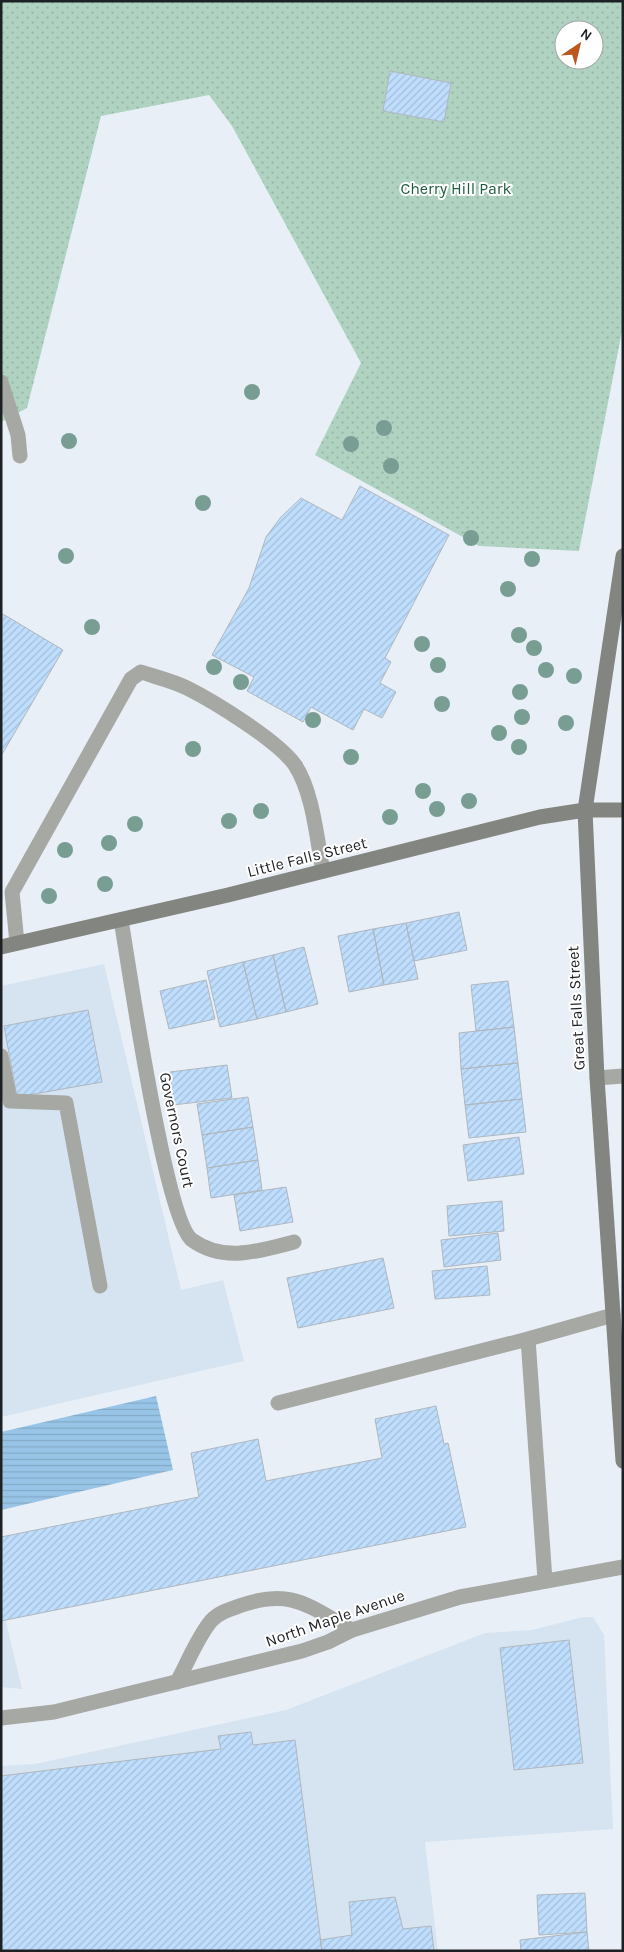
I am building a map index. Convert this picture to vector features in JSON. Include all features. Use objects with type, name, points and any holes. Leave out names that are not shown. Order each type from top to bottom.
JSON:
[{"type":"main road","name":"Great Falls Street","points":[[623,556],[585,810],[597,1078],[623,1461]]},
{"type":"main road","name":"Little Falls Street","points":[[1,947],[121,920],[540,817],[585,810],[623,810]]},
{"type":"street","points":[[1,382],[18,435],[20,456]]},
{"type":"street","points":[[17,943],[7,888],[131,679],[140,672],[187,688],[252,728],[277,746],[295,765],[306,789],[323,871]]},
{"type":"street","name":"Governors Court","points":[[121,920],[154,1118],[179,1218],[190,1239],[212,1250],[235,1254],[250,1253],[294,1242]]},
{"type":"street","points":[[1,1056],[10,1101],[66,1103],[100,1286]]},
{"type":"street","points":[[597,1078],[623,1076]]},
{"type":"street","points":[[278,1403],[528,1339],[613,1315]]},
{"type":"street","points":[[528,1339],[545,1580]]},
{"type":"street","name":"North Maple Avenue","points":[[1,1718],[54,1712],[302,1651],[328,1642],[352,1630],[460,1597],[623,1567]]},
{"type":"street","points":[[178,1682],[210,1623],[227,1610],[253,1601],[279,1597],[290,1599],[303,1603],[352,1630]]},
{"type":"shaded area","points":[[104,964],[181,1290],[223,1280],[244,1361],[1,1417],[1,986]]},
{"type":"shaded area","points":[[1,1601],[22,1689],[1,1687]]},
{"type":"shaded area","points":[[583,1617],[593,1617],[604,1635],[613,1829],[425,1842],[438,1951],[1,1951],[1,1766],[35,1764],[286,1710],[485,1633],[532,1630]]},
{"type":"green space","name":"Cherry Hill Park","points":[[1,1],[623,1],[623,326],[579,551],[479,546],[315,455],[361,363],[232,126],[209,95],[101,116],[27,408],[1,422]]},
{"type":"water","points":[[156,1396],[173,1470],[1,1510],[1,1432]]},
{"type":"building","points":[[390,71],[451,83],[444,122],[383,111]]},
{"type":"building","points":[[360,486],[449,535],[385,658],[391,662],[380,683],[396,692],[382,718],[364,709],[353,730],[311,707],[303,722],[247,691],[254,677],[212,655],[249,588],[266,537],[281,517],[301,498],[342,520]]},
{"type":"building","points":[[3,614],[63,650],[1,756],[1,617]]},
{"type":"building","points":[[459,912],[467,950],[414,961],[406,923]]},
{"type":"building","points":[[406,923],[418,979],[384,985],[373,929]]},
{"type":"building","points":[[373,929],[384,985],[349,992],[338,936]]},
{"type":"building","points":[[304,947],[318,1004],[286,1012],[273,955]]},
{"type":"building","points":[[273,955],[286,1012],[257,1019],[243,962]]},
{"type":"building","points":[[243,962],[257,1019],[220,1027],[207,971]]},
{"type":"building","points":[[206,980],[215,1019],[169,1029],[160,991]]},
{"type":"building","points":[[508,981],[514,1027],[476,1031],[471,985]]},
{"type":"building","points":[[88,1010],[102,1082],[17,1097],[4,1026]]},
{"type":"building","points":[[514,1027],[518,1063],[461,1069],[459,1033]]},
{"type":"building","points":[[518,1063],[522,1099],[465,1105],[461,1069]]},
{"type":"building","points":[[227,1065],[232,1098],[173,1105],[170,1072]]},
{"type":"building","points":[[248,1097],[253,1127],[202,1135],[197,1104]]},
{"type":"building","points":[[522,1099],[526,1132],[469,1138],[465,1105]]},
{"type":"building","points":[[253,1127],[258,1160],[207,1168],[202,1135]]},
{"type":"building","points":[[519,1137],[524,1174],[468,1181],[463,1145]]},
{"type":"building","points":[[258,1160],[262,1190],[211,1198],[207,1168]]},
{"type":"building","points":[[286,1187],[293,1222],[240,1231],[234,1195]]},
{"type":"building","points":[[502,1201],[504,1231],[449,1236],[447,1206]]},
{"type":"building","points":[[498,1233],[501,1260],[444,1267],[441,1240]]},
{"type":"building","points":[[383,1258],[394,1308],[298,1328],[287,1278]]},
{"type":"building","points":[[487,1266],[490,1295],[435,1299],[432,1271]]},
{"type":"building","points":[[436,1406],[444,1444],[448,1443],[466,1527],[1,1621],[1,1537],[199,1497],[191,1453],[258,1439],[266,1481],[382,1458],[375,1419]]},
{"type":"building","points":[[569,1640],[583,1763],[514,1770],[500,1648]]},
{"type":"building","points":[[251,1732],[253,1745],[295,1740],[322,1951],[1,1951],[1,1776],[221,1749],[218,1736]]},
{"type":"building","points":[[585,1893],[587,1932],[539,1935],[537,1895]]},
{"type":"building","points":[[395,1897],[403,1929],[431,1926],[434,1951],[322,1951],[320,1940],[352,1935],[349,1902]]},
{"type":"building","points":[[587,1932],[589,1951],[521,1951],[520,1940]]}]
